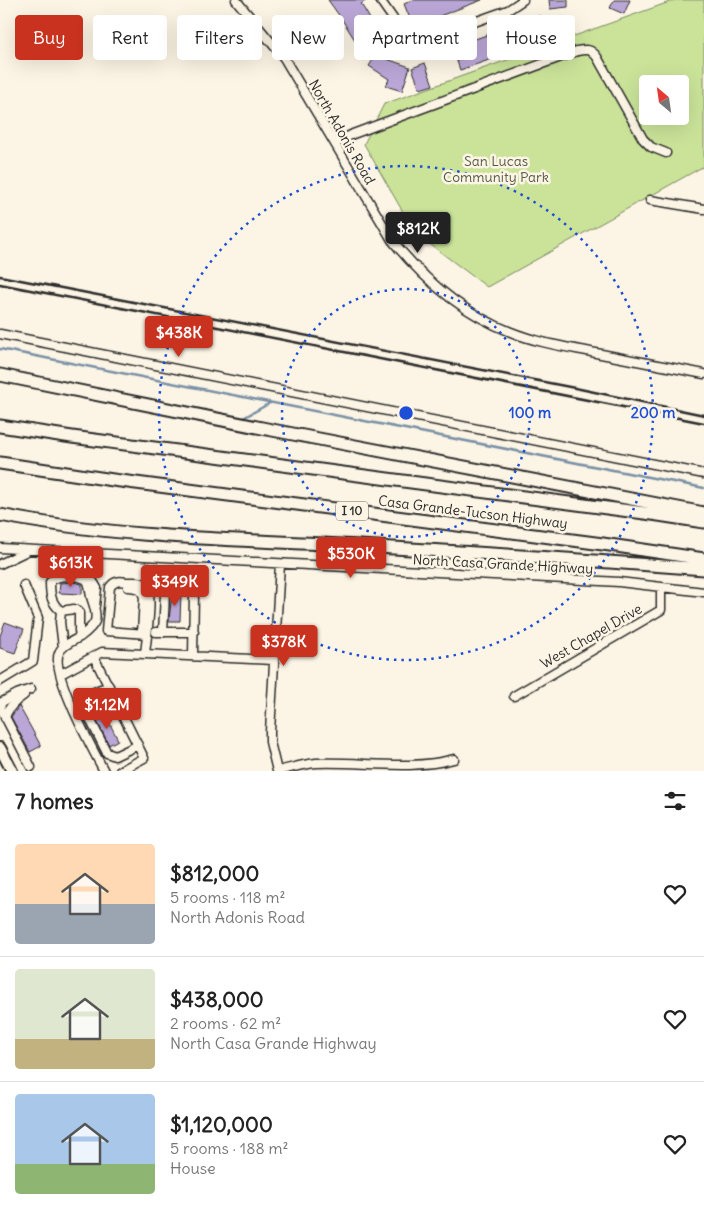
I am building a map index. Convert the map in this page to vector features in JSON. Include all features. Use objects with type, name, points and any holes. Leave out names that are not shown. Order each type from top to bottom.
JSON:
[{"type":"highway","points":[[0,375],[267,429],[704,513]]},
{"type":"highway","name":"Casa Grande-Tucson Highway","points":[[0,426],[72,438],[704,522]]},
{"type":"highway","name":"Casa Grande-Tucson Highway","points":[[0,463],[113,480],[584,541],[704,559]]},
{"type":"highway","points":[[0,516],[47,525],[153,536],[502,554],[704,569]]},
{"type":"main road","points":[[1,753],[12,771]]},
{"type":"street","name":"North Adonis Road","points":[[236,0],[284,58],[392,240],[412,265],[434,285],[487,321],[510,332],[540,342],[704,374]]},
{"type":"street","points":[[380,0],[410,43],[424,40],[508,10],[523,0]]},
{"type":"street","points":[[335,143],[408,113],[577,51],[588,49],[597,57],[643,139],[652,147],[666,153]]},
{"type":"street","points":[[650,200],[704,209]]},
{"type":"street","points":[[0,334],[704,474]]},
{"type":"street","name":"North Casa Grande Highway","points":[[0,548],[619,582],[704,592]]},
{"type":"street","points":[[0,564],[29,550]]},
{"type":"street","points":[[280,564],[273,660],[270,742],[278,771],[315,763],[410,767],[438,764],[454,759]]},
{"type":"street","points":[[61,612],[52,603],[50,582],[60,577],[83,578],[87,580],[96,613],[96,621],[92,628],[62,647]]},
{"type":"street","points":[[144,634],[106,631],[110,587],[117,581],[142,583],[147,585],[150,591],[144,634],[145,654]]},
{"type":"street","points":[[193,656],[194,632],[194,593],[191,586],[187,583],[176,583],[167,588],[159,632],[194,632]]},
{"type":"street","points":[[0,680],[33,662],[38,618],[24,585]]},
{"type":"street","name":"West Chapel Drive","points":[[514,696],[661,610],[661,587]]},
{"type":"street","points":[[61,612],[74,609],[79,612],[80,637]]},
{"type":"street","points":[[61,612],[62,647],[58,656],[61,674],[72,708],[104,771]]},
{"type":"street","points":[[61,674],[102,652],[273,660]]},
{"type":"street","points":[[94,656],[144,758],[120,771]]},
{"type":"street","points":[[109,686],[93,692],[86,700],[85,709],[107,753],[116,756],[138,745]]},
{"type":"street","points":[[31,689],[17,700],[5,718],[31,767]]},
{"type":"green space","name":"San Lucas Community Park","points":[[675,0],[704,0],[704,166],[487,287],[415,233],[364,144],[384,104],[507,60],[575,60],[575,36]]},
{"type":"building","points":[[328,0],[367,0],[361,4],[368,15],[354,15],[354,38],[344,23],[344,15],[339,15]]},
{"type":"building","points":[[413,0],[482,0],[442,15],[408,15],[404,4]]},
{"type":"building","points":[[549,0],[568,0],[568,7],[550,9]]},
{"type":"building","points":[[614,0],[630,0],[624,14],[610,8]]},
{"type":"building","points":[[487,35],[487,60],[489,60],[460,70],[457,60],[477,60],[477,38]]},
{"type":"building","points":[[373,60],[390,60],[410,67],[402,91],[386,86],[389,79],[369,66]]},
{"type":"building","points":[[425,63],[433,85],[420,89],[412,68]]},
{"type":"building","points":[[73,582],[82,584],[82,594],[59,593],[60,583]]},
{"type":"building","points":[[172,593],[181,593],[180,621],[169,621]]},
{"type":"building","points":[[5,622],[24,629],[15,653],[0,648],[0,636]]},
{"type":"building","points":[[19,706],[41,746],[30,752],[11,717]]},
{"type":"building","points":[[106,716],[118,740],[109,745],[97,721]]},
{"type":"waterway","points":[[0,349],[704,488]]},
{"type":"waterway","points":[[245,417],[270,403]]},
{"type":"railway","points":[[0,276],[704,415]]},
{"type":"railway","points":[[0,284],[704,423]]}]
